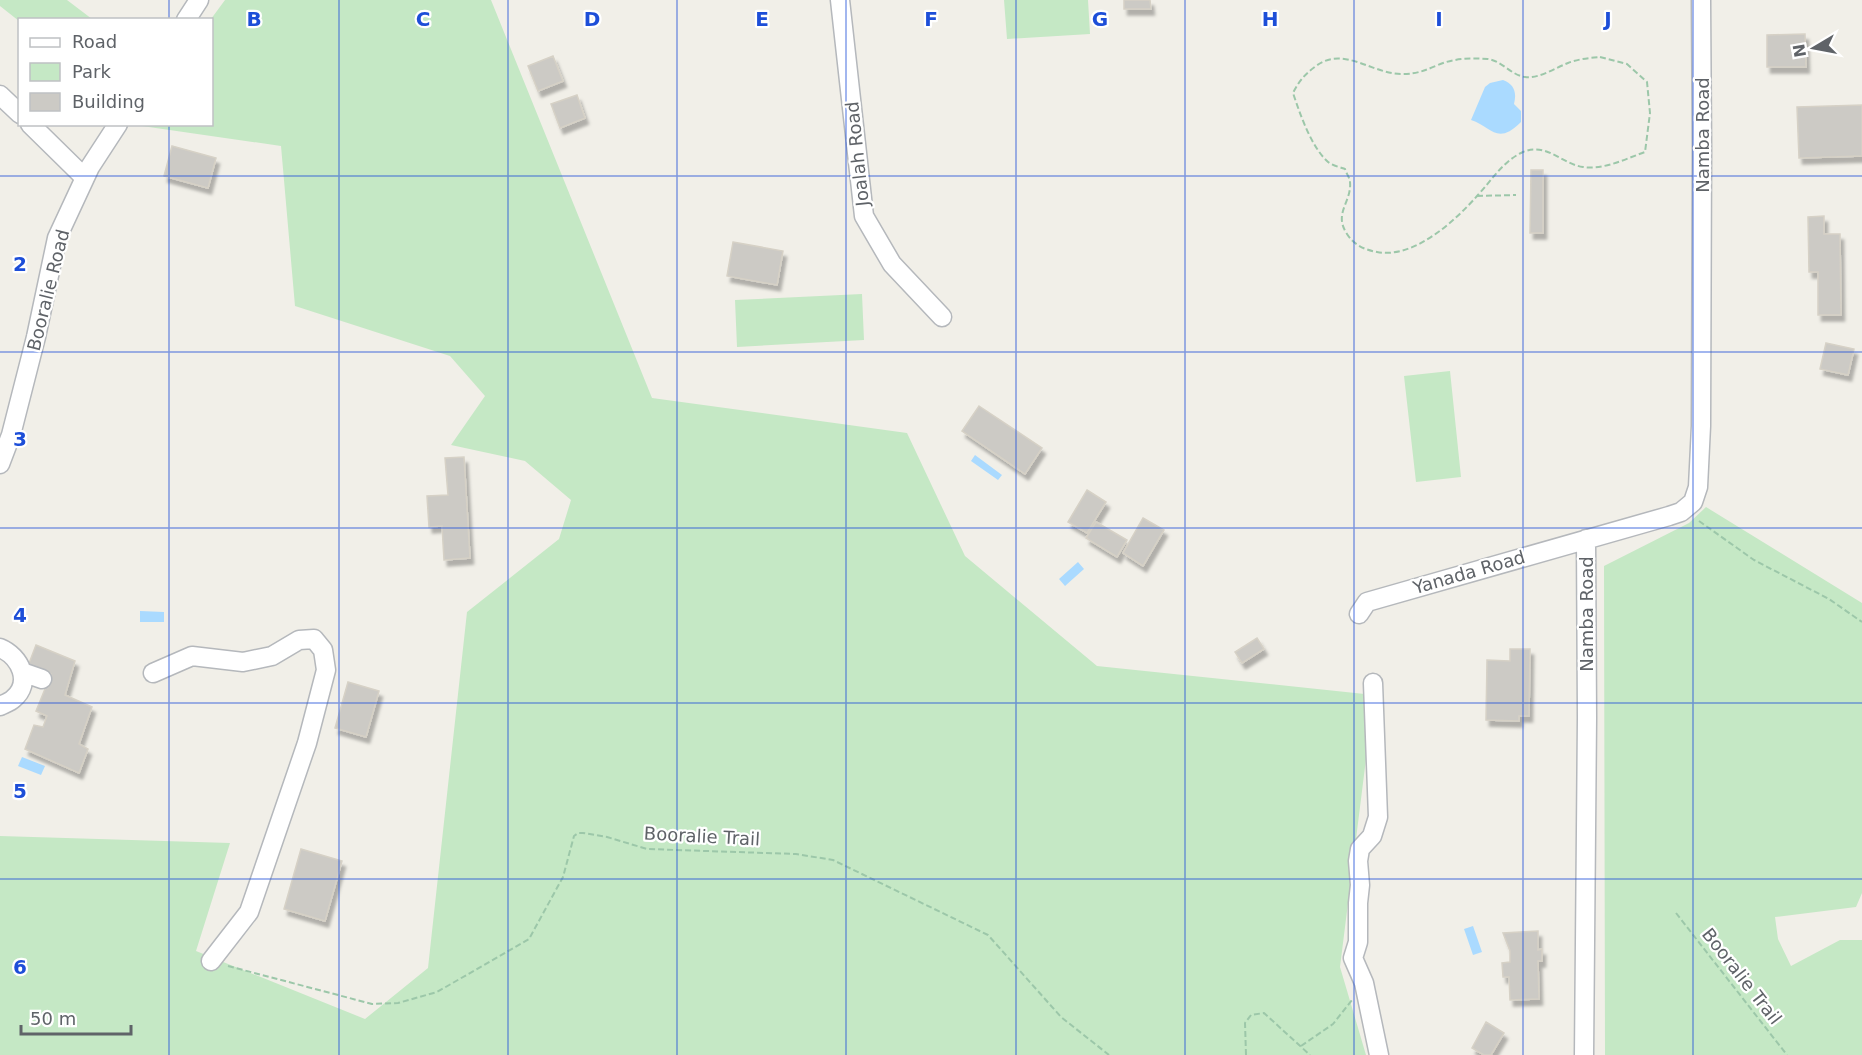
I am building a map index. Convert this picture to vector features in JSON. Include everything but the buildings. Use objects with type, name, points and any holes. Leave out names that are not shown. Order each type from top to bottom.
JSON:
[{"type":"street","points":[[187,18],[199,0]]},
{"type":"street","name":"Joalah Road","points":[[840,0],[864,216],[892,264],[942,317]]},
{"type":"street","name":"Namba Road","points":[[1584,1055],[1586,539],[1681,512],[1693,502],[1698,487],[1701,426],[1701,0]]},
{"type":"street","points":[[0,95],[18,112]]},
{"type":"street","points":[[32,126],[85,178]]},
{"type":"street","name":"Booralie Road","points":[[0,464],[11,435],[36,337],[57,238],[90,167],[117,126]]},
{"type":"street","name":"Yanada Road","points":[[1359,614],[1367,602],[1586,539]]},
{"type":"street","points":[[153,673],[192,656],[243,662],[272,656],[299,640],[314,639],[323,650],[326,670],[307,743],[263,876],[249,912],[211,961]]},
{"type":"street","points":[[0,648],[10,653],[19,663],[23,676],[20,690],[13,699],[0,706]]},
{"type":"street","points":[[22,672],[42,679]]},
{"type":"street","points":[[1373,682],[1378,817],[1372,836],[1360,849],[1358,942],[1353,958],[1365,984],[1379,1055]]},
{"type":"path","points":[[1477,196],[1509,159],[1527,150],[1544,150],[1569,163],[1596,168],[1645,152],[1650,113],[1647,82],[1627,64],[1600,57],[1570,62],[1539,75],[1524,77],[1503,64],[1490,60],[1465,58],[1439,64],[1426,71],[1401,75],[1337,58],[1324,60],[1298,81],[1293,93],[1304,123],[1329,163],[1345,169],[1350,181],[1342,210],[1342,223],[1347,236],[1359,247],[1395,253],[1416,246],[1431,237],[1477,196],[1516,195]]},
{"type":"path","points":[[1699,521],[1754,560],[1829,599],[1862,622]]},
{"type":"path","name":"Booralie Trail","points":[[211,961],[372,1004],[398,1003],[437,992],[529,939],[563,877],[570,844],[578,833],[607,837],[647,849],[796,855],[833,860],[988,934],[1061,1017],[1109,1055]]},
{"type":"path","name":"Booralie Trail","points":[[1676,913],[1787,1055]]},
{"type":"path","points":[[1301,1046],[1334,1024],[1365,984]]},
{"type":"path","points":[[1246,1055],[1245,1023],[1251,1015],[1264,1013],[1310,1055]]},
{"type":"green space","points":[[0,0],[67,0],[91,18],[18,18],[18,20],[0,6]]},
{"type":"green space","points":[[225,0],[491,0],[652,398],[907,433],[965,556],[1097,666],[1374,695],[1340,967],[1366,1055],[0,1055],[0,836],[230,843],[196,951],[365,1019],[428,968],[467,612],[559,539],[571,500],[525,461],[451,445],[485,396],[450,356],[295,306],[281,146],[142,126],[213,126],[212,18]]},
{"type":"green space","points":[[1004,0],[1088,0],[1090,34],[1007,39]]},
{"type":"green space","points":[[862,294],[864,340],[737,347],[735,300]]},
{"type":"green space","points":[[1450,371],[1461,477],[1416,482],[1404,376]]},
{"type":"green space","points":[[1706,507],[1862,603],[1862,893],[1856,907],[1775,917],[1778,939],[1791,966],[1840,940],[1862,940],[1862,1055],[1605,1055],[1604,566],[1689,523]]},
{"type":"water","points":[[1503,80],[1514,89],[1514,104],[1521,111],[1521,122],[1506,133],[1500,134],[1471,120],[1485,87],[1490,83]]},
{"type":"water","points":[[975,455],[1002,475],[998,480],[971,461]]},
{"type":"water","points":[[1078,562],[1084,569],[1065,586],[1059,579]]},
{"type":"water","points":[[140,611],[164,612],[164,622],[140,622]]},
{"type":"water","points":[[22,757],[45,766],[41,775],[18,766]]},
{"type":"water","points":[[1473,926],[1482,952],[1473,955],[1464,929]]}]
